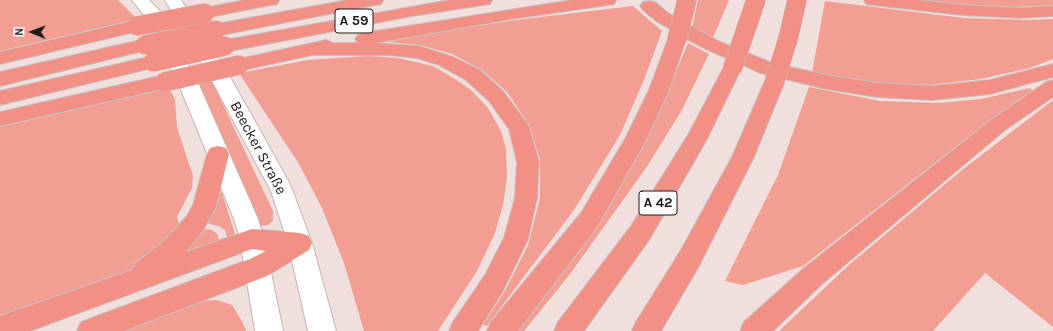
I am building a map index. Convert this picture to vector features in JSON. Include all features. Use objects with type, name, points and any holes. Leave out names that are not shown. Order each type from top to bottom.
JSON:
[{"type":"highway","points":[[0,58],[137,26],[271,0]]},
{"type":"highway","name":"A 59","points":[[0,98],[149,53],[216,30],[375,0]]},
{"type":"highway","name":"A 59","points":[[0,79],[149,53],[225,46],[412,10],[484,0]]},
{"type":"highway","points":[[0,119],[312,49],[427,27],[608,0]]},
{"type":"highway","points":[[501,331],[589,220],[634,142],[659,90],[677,39],[687,0]]},
{"type":"highway","name":"A 42","points":[[568,331],[640,233],[696,139],[733,67],[756,0]]},
{"type":"highway","points":[[646,331],[690,258],[743,157],[774,83],[788,39],[797,0]]},
{"type":"highway","points":[[872,0],[962,10],[1020,13],[1053,11]]},
{"type":"highway","points":[[649,6],[662,17],[712,45],[767,68],[833,83],[877,90],[932,93],[990,87],[1053,70]]},
{"type":"highway","points":[[312,49],[389,49],[418,52],[446,61],[473,75],[496,96],[519,127],[528,162],[526,198],[516,240],[494,283],[463,331]]},
{"type":"highway","points":[[754,331],[812,276],[998,125],[1053,87]]},
{"type":"highway","points":[[130,283],[174,248],[195,223],[204,207],[218,154]]},
{"type":"highway","points":[[0,329],[252,239],[300,243]]},
{"type":"highway","points":[[91,331],[212,284],[258,268],[300,243]]},
{"type":"street","points":[[140,0],[153,14],[189,85],[246,219],[258,268],[269,331]]},
{"type":"street","name":"Beecker Straße","points":[[173,0],[220,77],[282,190],[300,243],[322,331]]},
{"type":"shaded area","points":[[0,0],[118,0],[137,19],[0,51]]},
{"type":"shaded area","points":[[698,0],[729,0],[713,38],[692,27]]},
{"type":"shaded area","points":[[916,0],[1053,0],[1053,5],[1014,7],[959,5]]},
{"type":"shaded area","points":[[825,1],[964,18],[1027,20],[1053,19],[1053,59],[1030,68],[981,79],[929,85],[876,83],[812,73]]},
{"type":"shaded area","points":[[633,6],[662,31],[644,80],[620,135],[574,210],[487,326],[483,325],[505,291],[528,245],[540,198],[540,160],[529,125],[507,92],[482,70],[452,54],[420,45],[388,42],[387,40],[516,20]]},
{"type":"shaded area","points":[[688,43],[709,54],[682,110],[646,168],[570,274],[524,331],[518,331],[663,102]]},
{"type":"shaded area","points":[[368,56],[398,58],[433,66],[455,79],[471,90],[488,108],[501,131],[506,149],[507,178],[503,205],[495,233],[477,271],[438,331],[364,331],[344,263],[322,208],[299,164],[239,73],[308,60]]},
{"type":"shaded area","points":[[211,79],[273,211],[273,221],[268,225],[260,226],[198,82]]},
{"type":"shaded area","points":[[809,87],[880,101],[939,103],[981,99],[1030,88],[1033,91],[990,120],[803,266],[743,285],[725,281],[778,175]]},
{"type":"shaded area","points":[[169,88],[175,100],[177,127],[193,176],[192,188],[177,217],[178,222],[185,226],[141,265],[116,278],[0,320],[0,127]]},
{"type":"shaded area","points":[[1053,100],[1053,327],[985,273],[933,331],[779,331],[850,264],[962,170]]},
{"type":"shaded area","points":[[218,192],[222,193],[235,234],[227,237],[225,230],[218,226],[203,222]]},
{"type":"shaded area","points":[[200,228],[212,230],[217,234],[219,240],[183,253]]},
{"type":"shaded area","points":[[217,300],[232,305],[246,331],[117,331],[200,301]]}]
